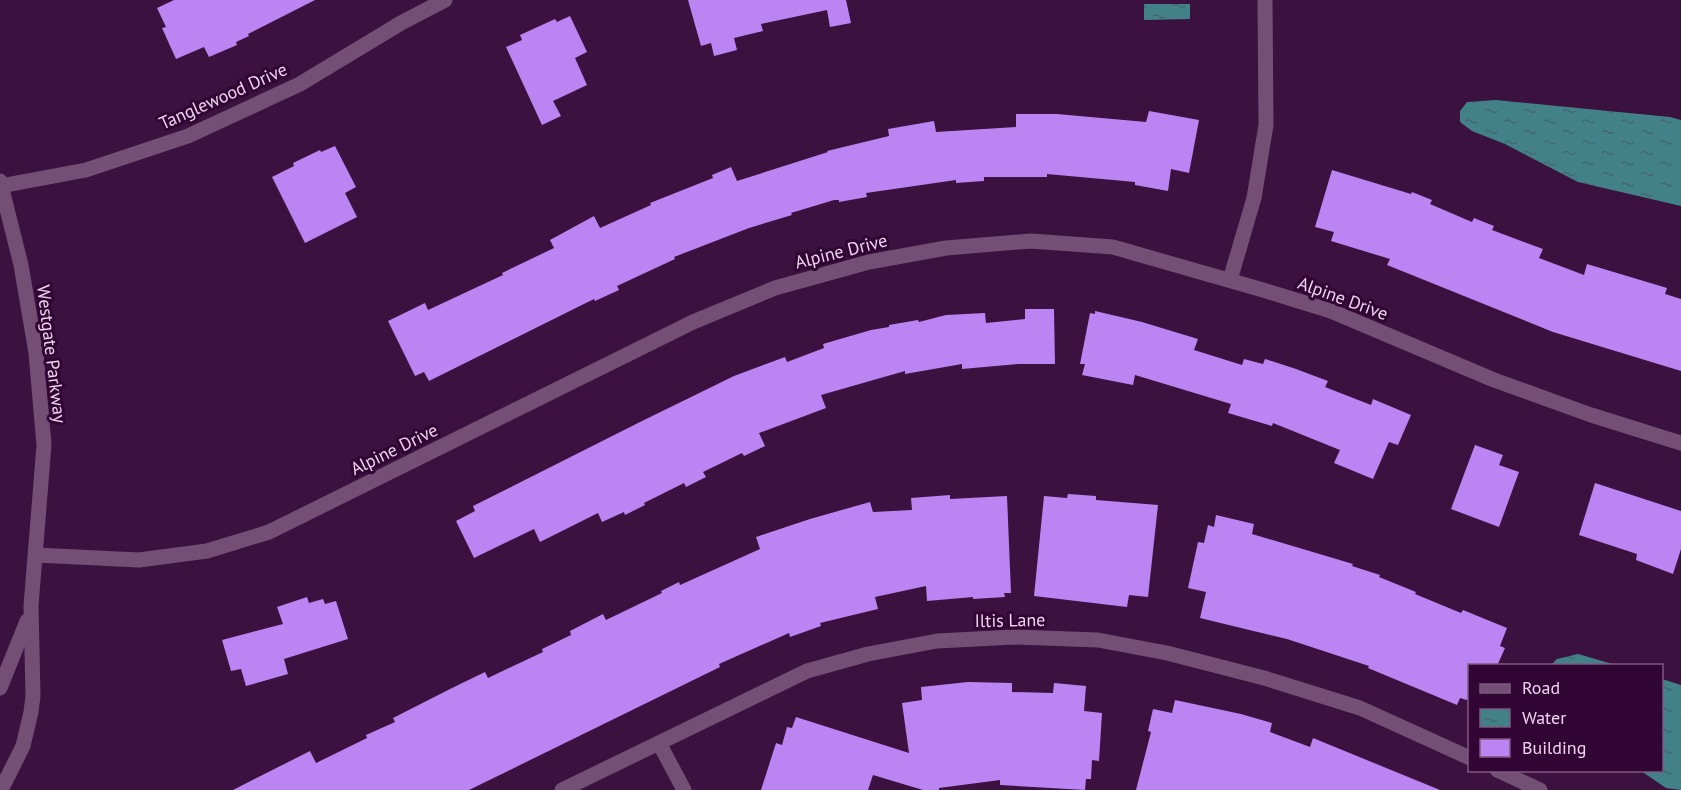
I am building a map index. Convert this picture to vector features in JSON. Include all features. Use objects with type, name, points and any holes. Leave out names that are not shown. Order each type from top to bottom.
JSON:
[{"type":"street","name":"Tanglewood Drive","points":[[0,184],[86,170],[188,136],[300,84],[401,23],[445,0]]},
{"type":"street","points":[[1230,280],[1254,198],[1266,125],[1265,0]]},
{"type":"street","name":"Westgate Parkway","points":[[0,184],[21,265],[36,353],[44,445],[31,606],[33,696],[30,721],[23,746],[1,790]]},
{"type":"street","name":"Alpine Drive","points":[[36,555],[139,561],[207,551],[269,532],[693,322],[775,288],[869,262],[946,248],[1030,241],[1113,247],[1331,311],[1505,384],[1591,415],[1681,442]]},
{"type":"street","name":"Westgate Parkway","points":[[0,688],[22,637],[31,606]]},
{"type":"street","name":"Iltis Lane","points":[[562,790],[807,671],[868,654],[937,641],[1014,637],[1098,640],[1167,653],[1264,678],[1359,708],[1468,757]]},
{"type":"street","points":[[659,743],[684,790]]},
{"type":"street","points":[[1499,772],[1540,790]]},
{"type":"water","points":[[1144,4],[1190,4],[1190,19],[1144,20]]},
{"type":"water","points":[[1496,100],[1670,117],[1681,120],[1681,206],[1578,182],[1505,144],[1472,131],[1460,122],[1460,111],[1467,102]]},
{"type":"water","points":[[1578,654],[1613,664],[1552,664],[1557,659]]},
{"type":"water","points":[[1663,679],[1681,685],[1681,790],[1666,788],[1642,772],[1663,772]]},
{"type":"building","points":[[174,0],[315,0],[248,34],[249,36],[236,42],[237,45],[209,57],[204,47],[176,59],[162,28],[166,27],[157,8]]},
{"type":"building","points":[[688,0],[846,0],[851,23],[830,27],[827,10],[761,24],[763,31],[734,38],[737,50],[714,56],[711,43],[701,46]]},
{"type":"building","points":[[570,16],[587,52],[575,58],[587,85],[553,101],[561,116],[542,125],[506,47],[522,40],[520,35],[555,19],[557,22]]},
{"type":"building","points":[[1149,111],[1199,120],[1189,173],[1171,169],[1168,191],[1135,185],[1135,182],[1047,174],[1047,177],[984,177],[984,181],[956,183],[956,180],[866,193],[867,197],[839,202],[839,200],[834,200],[791,213],[792,215],[749,228],[674,257],[675,259],[617,286],[619,290],[595,301],[594,299],[429,381],[424,372],[415,376],[388,321],[425,303],[428,310],[503,275],[502,273],[554,248],[550,240],[594,216],[600,228],[651,205],[650,203],[713,178],[712,175],[731,167],[737,181],[827,151],[889,136],[888,129],[934,121],[936,132],[1016,127],[1016,114],[1057,114],[1146,122]]},
{"type":"building","points":[[335,146],[356,187],[345,193],[357,217],[305,243],[272,177],[294,166],[293,163],[320,150],[321,152]]},
{"type":"building","points":[[1332,170],[1411,194],[1412,192],[1432,200],[1430,204],[1472,222],[1474,218],[1494,226],[1492,230],[1543,249],[1539,258],[1584,275],[1587,264],[1667,288],[1665,294],[1681,299],[1681,371],[1553,332],[1387,265],[1390,259],[1331,241],[1334,232],[1315,227]]},
{"type":"building","points":[[1025,309],[1054,309],[1055,364],[1019,364],[962,369],[962,364],[905,374],[905,371],[821,395],[826,408],[759,433],[765,446],[744,456],[742,453],[703,472],[706,477],[686,487],[684,483],[625,515],[624,512],[602,522],[598,513],[540,542],[534,529],[474,558],[456,521],[475,511],[473,506],[734,376],[785,357],[787,362],[824,348],[823,344],[889,327],[889,325],[918,320],[919,322],[946,315],[985,313],[986,323],[1025,319]]},
{"type":"building","points":[[1095,311],[1198,339],[1194,350],[1242,365],[1244,359],[1263,364],[1265,359],[1296,369],[1328,381],[1325,387],[1371,405],[1373,399],[1411,415],[1398,445],[1389,442],[1373,479],[1334,463],[1340,450],[1273,423],[1272,426],[1228,413],[1231,404],[1135,375],[1133,385],[1082,375],[1085,364],[1080,364],[1090,313],[1095,314]]},
{"type":"building","points":[[1475,445],[1503,455],[1499,465],[1519,472],[1499,527],[1451,509]]},
{"type":"building","points":[[1595,483],[1681,511],[1681,549],[1673,574],[1636,560],[1637,554],[1579,535]]},
{"type":"building","points":[[1068,494],[1096,496],[1096,500],[1158,505],[1148,597],[1129,595],[1127,607],[1034,596],[1044,496],[1067,498]]},
{"type":"building","points":[[950,495],[950,499],[1007,496],[1011,593],[1004,593],[1005,597],[927,601],[926,586],[875,597],[878,609],[820,623],[821,626],[790,637],[789,633],[719,664],[720,667],[469,790],[233,790],[310,751],[316,763],[367,738],[366,735],[395,722],[393,718],[452,688],[485,672],[488,678],[543,652],[542,649],[571,635],[570,631],[603,614],[606,620],[662,593],[661,591],[679,582],[680,585],[760,549],[756,537],[870,502],[873,512],[912,510],[911,498]]},
{"type":"building","points":[[1216,515],[1254,524],[1252,534],[1353,564],[1352,566],[1380,575],[1379,577],[1416,592],[1415,594],[1461,613],[1463,610],[1507,628],[1500,646],[1505,648],[1498,664],[1468,664],[1468,700],[1460,698],[1457,705],[1368,668],[1369,666],[1287,639],[1200,618],[1206,592],[1188,588],[1198,542],[1204,543],[1208,525],[1214,527]]},
{"type":"building","points":[[307,597],[309,603],[323,599],[325,604],[336,601],[348,639],[284,659],[288,674],[246,686],[241,669],[231,671],[222,640],[283,624],[277,607]]},
{"type":"building","points":[[968,682],[1012,683],[1012,692],[1053,693],[1054,683],[1086,686],[1084,711],[1102,713],[1099,761],[1092,760],[1091,779],[1086,779],[1085,790],[1000,785],[1000,780],[939,788],[939,790],[923,790],[873,775],[868,790],[761,790],[776,743],[782,745],[787,727],[792,728],[796,717],[909,753],[902,703],[922,700],[921,687]]},
{"type":"building","points":[[1175,700],[1272,723],[1270,732],[1310,747],[1313,738],[1440,790],[1136,790],[1151,732],[1148,731],[1153,709],[1172,713]]}]
